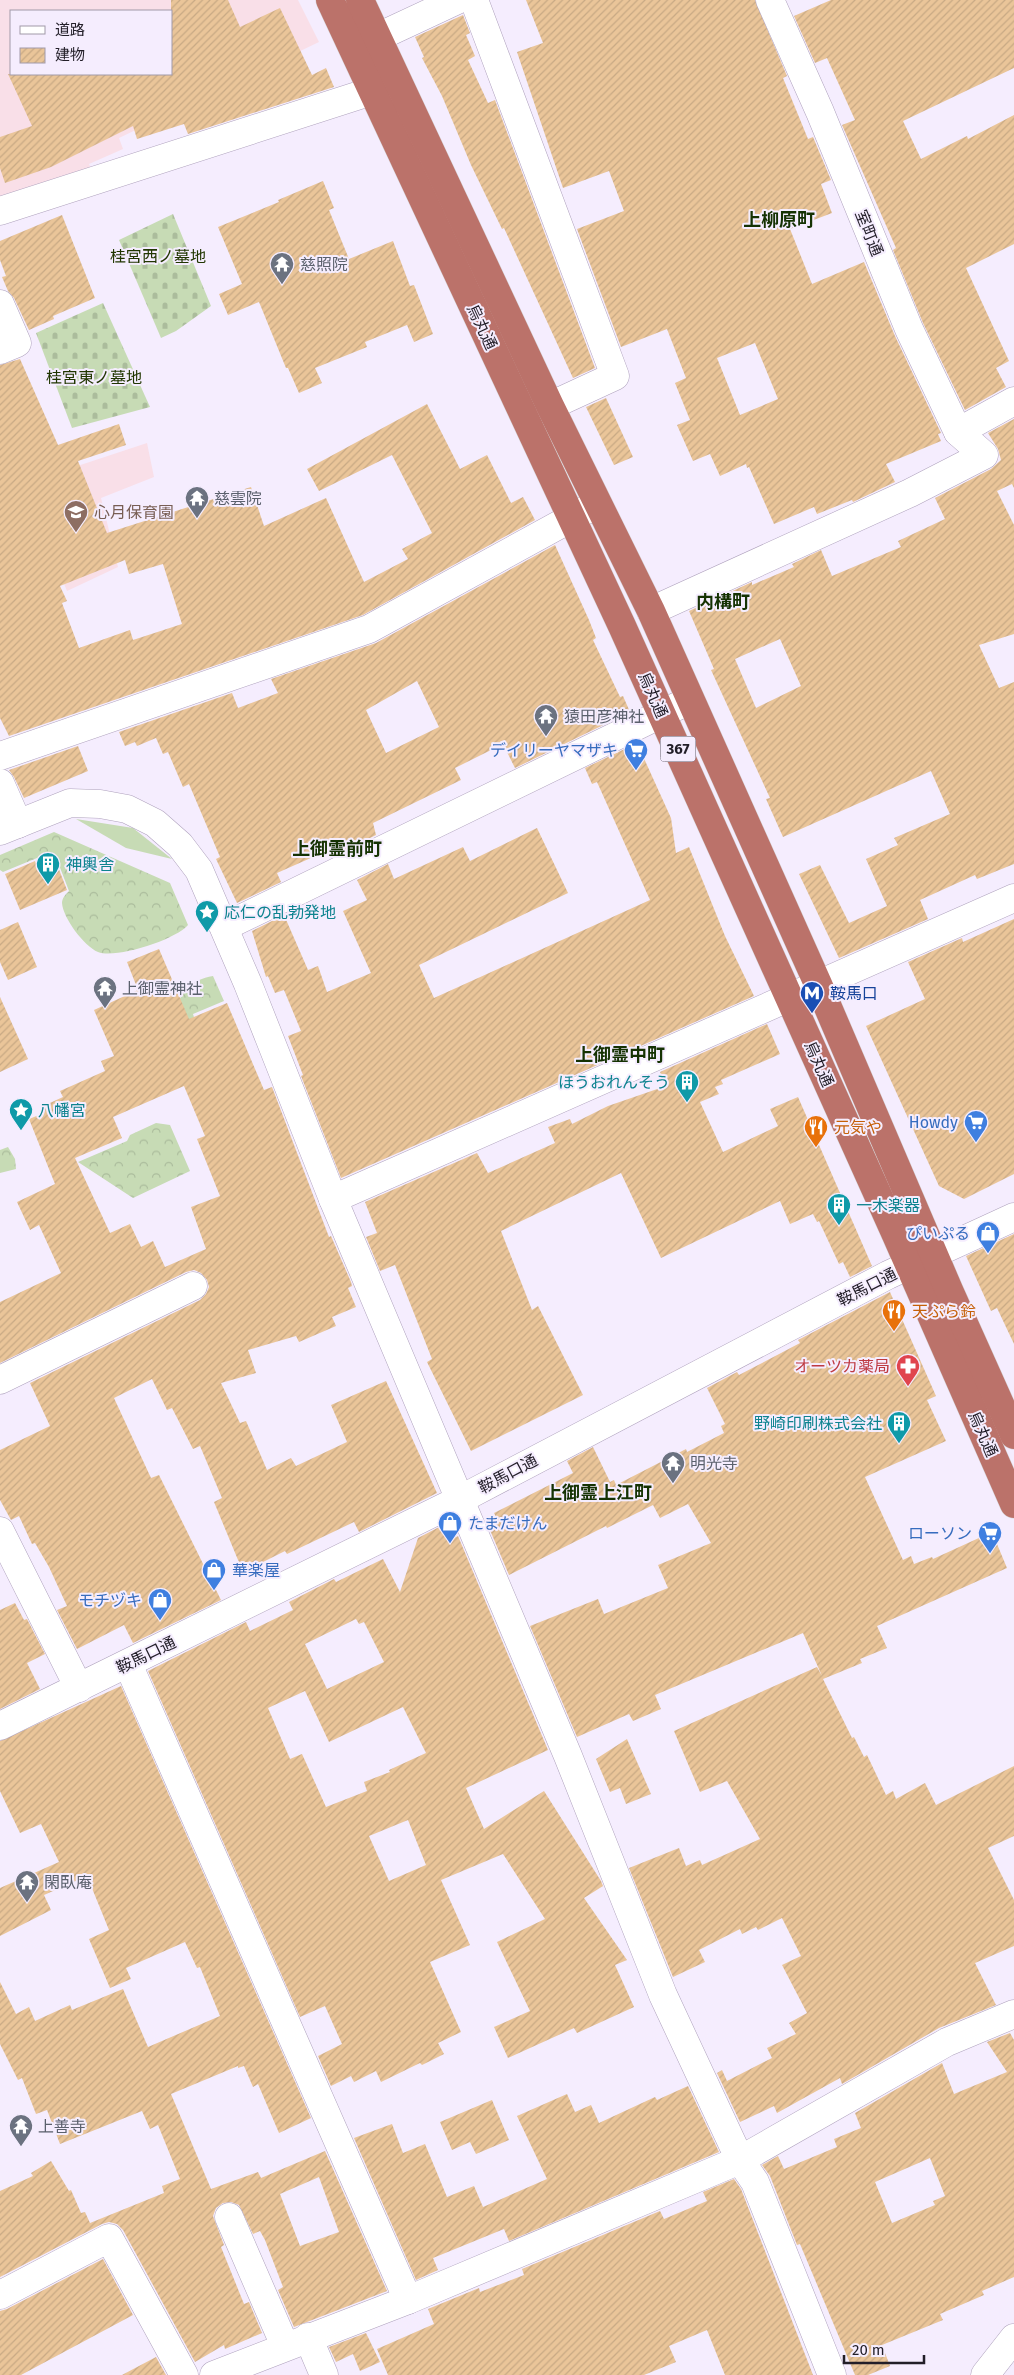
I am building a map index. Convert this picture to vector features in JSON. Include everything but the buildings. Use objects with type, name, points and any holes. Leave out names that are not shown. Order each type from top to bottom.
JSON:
[{"type":"highway","name":"烏丸通","points":[[330,0],[572,518],[789,997],[922,1260],[1014,1435]]},
{"type":"highway","name":"烏丸通","points":[[360,0],[550,406],[651,610],[818,984],[1014,1504]]},
{"type":"street","points":[[378,37],[457,0]]},
{"type":"street","points":[[474,0],[615,376],[550,406]]},
{"type":"street","name":"室町通","points":[[651,610],[910,493],[984,456],[958,432],[909,330],[820,112],[770,0]]},
{"type":"street","points":[[0,211],[398,82]]},
{"type":"street","points":[[0,304],[17,343],[0,350]]},
{"type":"street","points":[[958,432],[1014,401]]},
{"type":"street","points":[[0,756],[369,629],[597,504]]},
{"type":"street","points":[[224,927],[690,700]]},
{"type":"street","points":[[0,783],[9,828],[70,803],[100,804],[127,809],[155,823],[180,845],[199,870],[248,984],[333,1199],[568,1756],[663,1996],[740,2160],[755,2182],[832,2375]]},
{"type":"street","points":[[333,1199],[1014,898]]},
{"type":"street","name":"鞍馬口通","points":[[0,1726],[461,1499],[922,1260],[1014,1217]]},
{"type":"street","points":[[0,1380],[194,1286]]},
{"type":"street","points":[[0,1531],[79,1688]]},
{"type":"street","points":[[128,1664],[408,2300]]},
{"type":"street","points":[[214,2375],[408,2300],[740,2160],[947,2042],[1014,2014]]},
{"type":"street","points":[[229,2217],[297,2342],[324,2375]]},
{"type":"street","points":[[0,2295],[109,2238],[184,2375]]},
{"type":"street","points":[[985,2375],[1014,2338]]},
{"type":"shaded area","points":[[0,0],[298,0],[319,42],[119,138],[123,149],[89,164],[94,175],[0,204]]},
{"type":"shaded area","name":"心月保育園","points":[[147,443],[154,477],[101,498],[118,567],[67,591],[23,484]]},
{"type":"green space","name":"桂宮西ノ墓地","points":[[173,214],[211,306],[176,331],[161,338],[119,240]]},
{"type":"green space","name":"桂宮東ノ墓地","points":[[103,303],[150,407],[72,428],[36,333]]},
{"type":"green space","points":[[76,819],[133,828],[172,859],[126,848]]},
{"type":"green space","points":[[54,832],[170,883],[188,925],[171,937],[145,947],[118,953],[98,952],[92,949],[75,931],[63,909],[64,896],[69,891],[59,865],[43,871],[37,858],[3,872],[0,870],[0,855]]},
{"type":"green space","points":[[213,976],[224,1001],[193,1014],[196,1024],[175,1012],[180,998],[188,988],[199,980]]},
{"type":"green space","points":[[156,1123],[170,1125],[190,1171],[133,1198],[78,1162],[127,1141],[130,1135]]},
{"type":"green space","points":[[8,1147],[15,1159],[16,1169],[0,1173],[0,1150]]},
{"type":"place","name":"慈照院","points":[[282,285]]},
{"type":"place","name":"慈雲院","points":[[197,519]]},
{"type":"place","name":"心月保育園","points":[[76,533]]},
{"type":"place","name":"猿田彦神社","points":[[546,737]]},
{"type":"place","name":"デイリーヤマザキ","points":[[636,771]]},
{"type":"place","name":"神輿舎","points":[[48,885]]},
{"type":"place","name":"応仁の乱勃発地","points":[[207,933]]},
{"type":"place","name":"上御霊神社","points":[[105,1009]]},
{"type":"place","name":"鞍馬口","points":[[812,1014]]},
{"type":"place","name":"ほうおれんそう","points":[[687,1103]]},
{"type":"place","name":"八幡宮","points":[[21,1131]]},
{"type":"place","name":"Howdy","points":[[976,1143]]},
{"type":"place","name":"元気や","points":[[816,1148]]},
{"type":"place","name":"一木楽器","points":[[839,1226]]},
{"type":"place","name":"ぴいぷる","points":[[988,1254]]},
{"type":"place","name":"天ぷら鈴","points":[[894,1332]]},
{"type":"place","name":"オーツカ薬局","points":[[908,1387]]},
{"type":"place","name":"野崎印刷株式会社","points":[[899,1444]]},
{"type":"place","name":"明光寺","points":[[673,1484]]},
{"type":"place","name":"たまだけん","points":[[450,1544]]},
{"type":"place","name":"ローソン","points":[[990,1554]]},
{"type":"place","name":"華楽屋","points":[[214,1591]]},
{"type":"place","name":"モチヅキ","points":[[160,1621]]},
{"type":"place","name":"閑臥庵","points":[[27,1903]]},
{"type":"place","name":"上善寺","points":[[21,2147]]},
{"type":"district","name":"上柳原町","points":[[779,220]]},
{"type":"district","name":"内構町","points":[[723,602]]},
{"type":"district","name":"上御霊前町","points":[[337,849]]},
{"type":"district","name":"上御霊中町","points":[[620,1055]]},
{"type":"district","name":"上御霊上江町","points":[[598,1493]]}]
